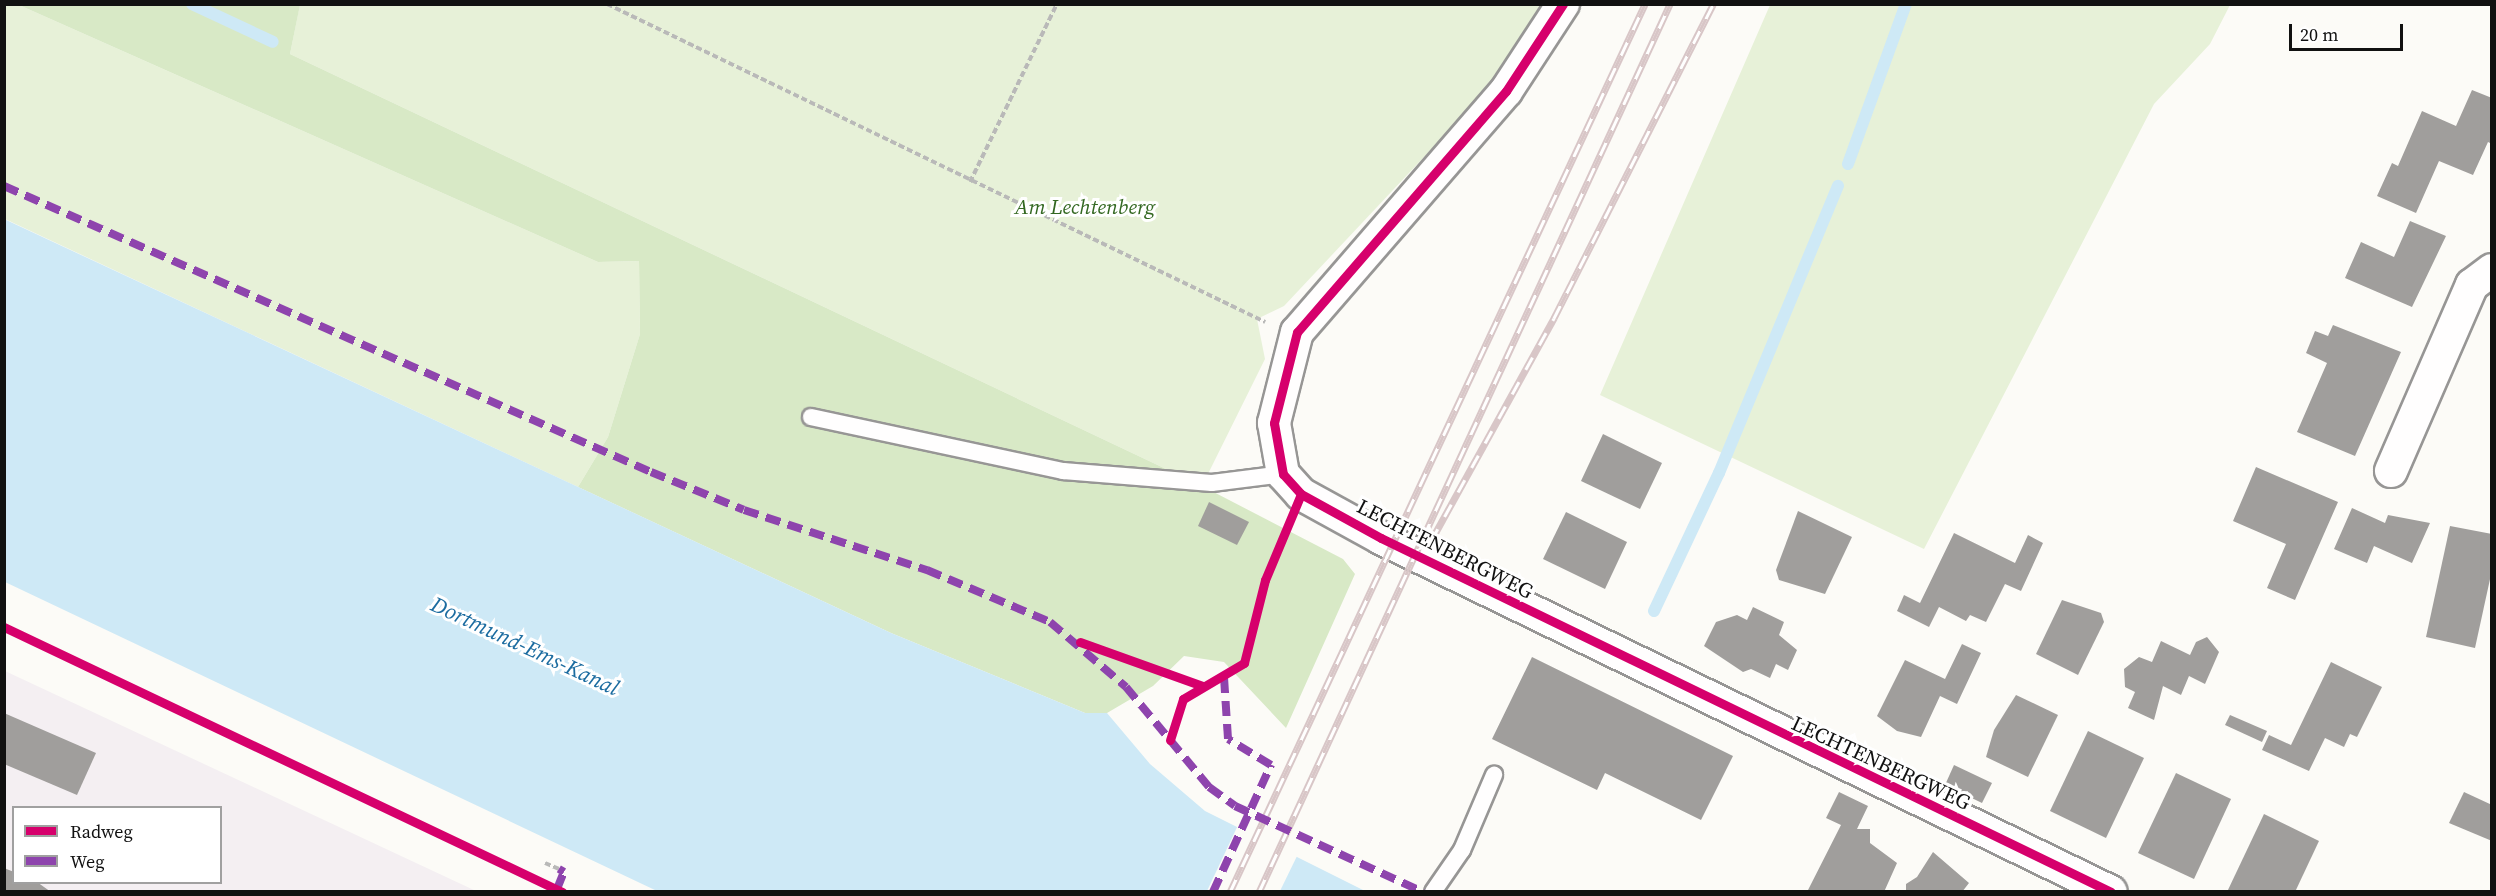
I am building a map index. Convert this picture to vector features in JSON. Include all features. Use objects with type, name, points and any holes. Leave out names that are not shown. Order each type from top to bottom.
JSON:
[{"type":"street","points":[[1283,474],[1275,423],[1297,332],[1506,91],[1563,4]]},
{"type":"street","points":[[2391,471],[2472,285],[2492,270]]},
{"type":"street","name":"LECHTENBERGWEG","points":[[1283,474],[1301,494],[1381,538],[2111,891]]},
{"type":"lane","points":[[811,417],[1063,471],[1212,483],[1283,474]]},
{"type":"lane","points":[[1433,891],[1462,850],[1494,775]]},
{"type":"path","points":[[607,4],[1256,319]]},
{"type":"path","points":[[970,182],[1057,4]]},
{"type":"path","points":[[545,863],[559,869]]},
{"type":"shaded area","points":[[5,671],[476,891],[5,892]]},
{"type":"green space","name":"Am Lechtenberg","points":[[300,4],[1542,5],[1502,74],[1284,306],[1257,319],[1265,359],[1202,486],[290,54]]},
{"type":"green space","points":[[5,5],[19,5],[598,262],[639,261],[640,334],[608,437],[578,487],[5,219]]},
{"type":"green space","points":[[19,5],[300,5],[290,54],[1202,486],[1343,559],[1355,574],[1286,728],[1224,662],[1184,656],[1153,686],[1107,713],[1085,713],[891,633],[578,487],[608,437],[640,334],[639,261],[598,262]]},
{"type":"green space","points":[[1770,5],[2230,5],[2210,44],[2154,104],[1924,549],[1600,395]]},
{"type":"water","name":"Dortmund-Ems-Kanal","points":[[4,219],[891,633],[1085,713],[1107,713],[1150,764],[1205,811],[1365,891],[657,891],[5,582]]},
{"type":"pier","points":[[1239,823],[1298,854],[1280,891],[1207,891]]},
{"type":"building","points":[[2472,90],[2492,98],[2492,144],[2488,142],[2473,175],[2439,161],[2416,213],[2377,196],[2392,163],[2398,166],[2422,111],[2456,126]]},
{"type":"building","points":[[2410,221],[2446,236],[2412,307],[2345,278],[2361,242],[2394,257]]},
{"type":"building","points":[[2333,325],[2401,352],[2355,456],[2297,432],[2327,363],[2306,353],[2315,331],[2328,336]]},
{"type":"building","points":[[1603,434],[1662,463],[1640,509],[1581,481]]},
{"type":"building","points":[[2256,467],[2338,502],[2295,600],[2267,588],[2286,544],[2233,521]]},
{"type":"building","points":[[1209,502],[1249,522],[1237,545],[1198,526]]},
{"type":"building","points":[[2352,508],[2385,523],[2388,515],[2430,523],[2412,563],[2374,546],[2367,563],[2334,549]]},
{"type":"building","points":[[1798,511],[1852,537],[1825,594],[1779,580],[1776,570]]},
{"type":"building","points":[[1566,512],[1627,542],[1605,589],[1543,559]]},
{"type":"building","points":[[2450,526],[2492,534],[2492,570],[2475,648],[2426,637]]},
{"type":"building","points":[[1954,533],[2015,563],[2028,535],[2043,543],[2021,591],[2005,584],[1986,622],[1970,615],[1966,621],[1939,607],[1929,627],[1897,611],[1904,595],[1920,603]]},
{"type":"building","points":[[2062,600],[2101,613],[2104,622],[2078,675],[2036,654]]},
{"type":"building","points":[[1753,607],[1784,622],[1779,635],[1797,650],[1788,670],[1776,664],[1770,678],[1751,669],[1743,672],[1704,646],[1716,622],[1737,615],[1747,620]]},
{"type":"building","points":[[2207,637],[2219,652],[2205,684],[2189,676],[2181,695],[2163,686],[2154,720],[2128,708],[2135,692],[2125,687],[2124,669],[2139,657],[2152,662],[2161,641],[2190,655],[2196,642]]},
{"type":"building","points":[[1962,644],[1981,653],[1957,704],[1940,696],[1921,737],[1897,731],[1877,716],[1905,660],[1945,679]]},
{"type":"building","points":[[1532,657],[1733,756],[1701,820],[1605,773],[1597,790],[1492,739]]},
{"type":"building","points":[[2331,662],[2382,687],[2357,737],[2350,734],[2344,747],[2325,738],[2309,771],[2262,750],[2269,735],[2291,745]]},
{"type":"building","points":[[2016,695],[2058,715],[2028,777],[1986,757],[1994,730]]},
{"type":"building","points":[[4,713],[96,753],[77,795],[4,764]]},
{"type":"building","points":[[2230,715],[2267,731],[2262,742],[2225,725]]},
{"type":"building","points":[[2088,731],[2144,758],[2106,838],[2050,811]]},
{"type":"building","points":[[1954,765],[1992,783],[1982,803],[1945,785]]},
{"type":"building","points":[[2176,773],[2231,799],[2194,879],[2138,853]]},
{"type":"building","points":[[1839,792],[1868,806],[1857,829],[1870,829],[1870,843],[1897,863],[1884,892],[1807,892],[1841,825],[1826,818]]},
{"type":"building","points":[[2464,792],[2492,805],[2492,841],[2449,823]]},
{"type":"building","points":[[2264,814],[2319,841],[2295,892],[2227,892]]},
{"type":"building","points":[[1933,852],[1969,883],[1962,892],[1906,892],[1906,884],[1917,877]]},
{"type":"building","points":[[4,868],[12,871],[12,884],[40,884],[51,892],[4,892]]},
{"type":"waterway","points":[[192,4],[273,42]]},
{"type":"waterway","points":[[1848,164],[1906,4]]},
{"type":"waterway","points":[[1654,611],[1719,473],[1838,186]]},
{"type":"railway","points":[[1230,892],[1645,4]]},
{"type":"railway","points":[[1259,892],[1670,4]]},
{"type":"railway","points":[[1431,541],[1554,318],[1713,4]]},
{"type":"marked path","points":[[4,186],[651,472],[744,510],[927,570],[1050,622],[1126,687],[1209,787],[1235,806],[1423,892]]},
{"type":"marked path","points":[[1213,892],[1271,765],[1228,739],[1224,677]]},
{"type":"marked path","points":[[557,889],[564,872],[559,869]]},
{"type":"cycle path","points":[[1563,4],[1506,91],[1297,332],[1274,423],[1283,474],[1301,494],[1381,538],[2111,892]]},
{"type":"cycle path","points":[[1170,740],[1183,699],[1244,663],[1265,580],[1301,494]]},
{"type":"cycle path","points":[[4,627],[562,892]]},
{"type":"cycle path","points":[[1080,642],[1203,686]]}]
